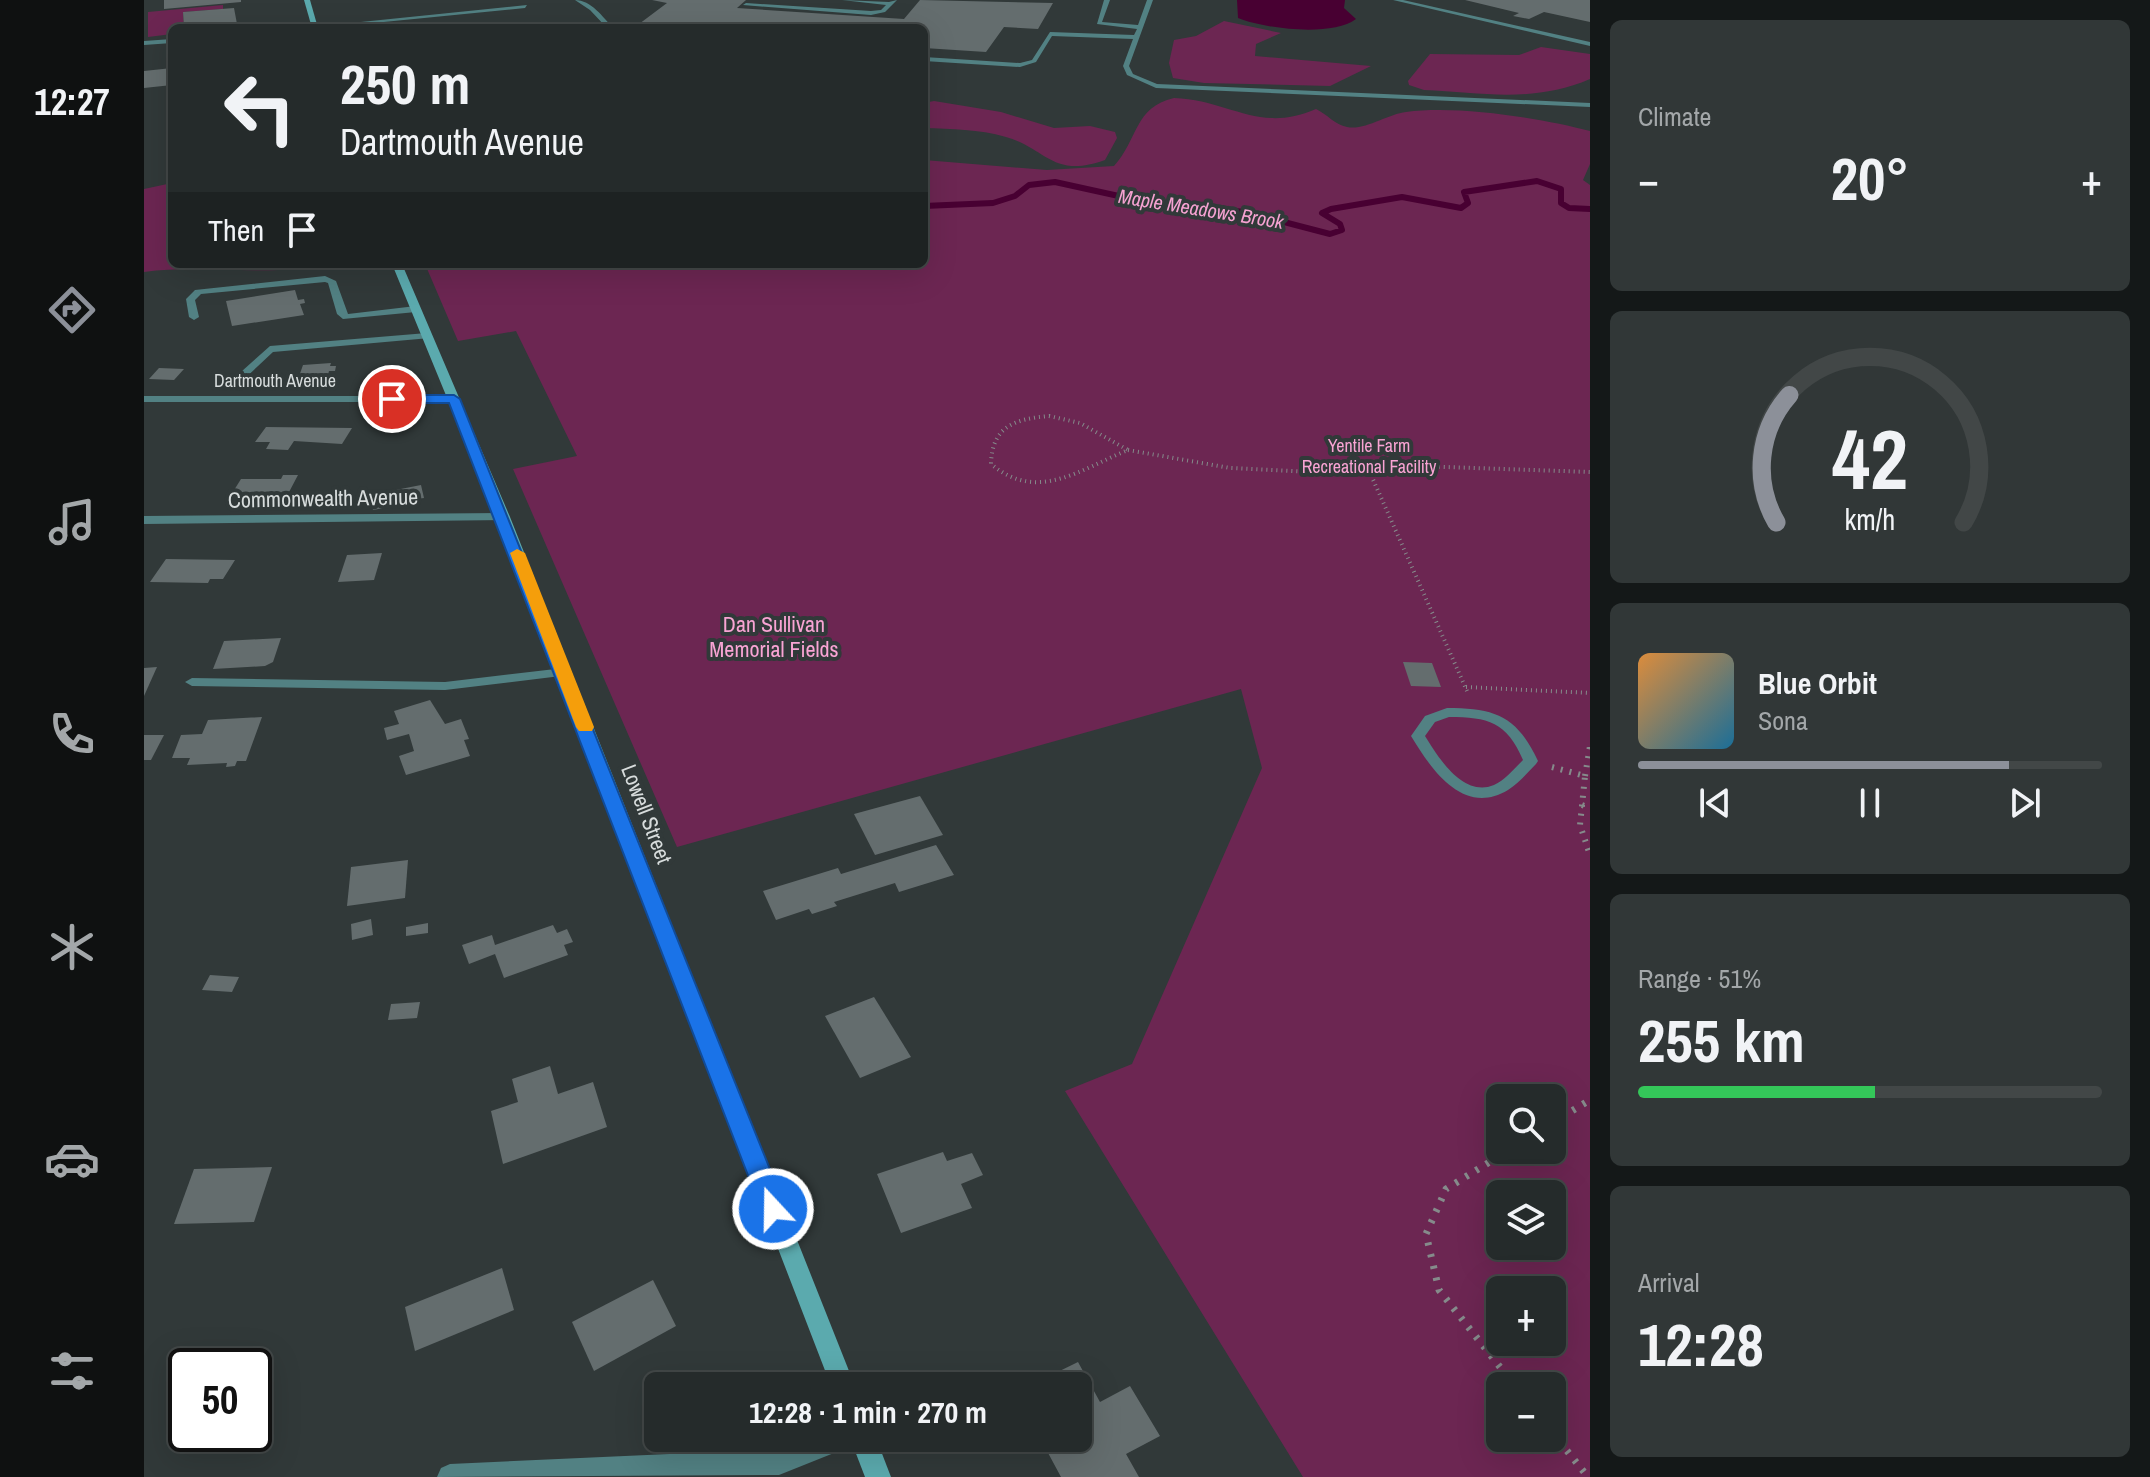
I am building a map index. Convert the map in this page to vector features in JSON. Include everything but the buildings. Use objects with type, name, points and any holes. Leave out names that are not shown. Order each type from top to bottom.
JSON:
[{"type":"main road","points":[[307,0],[314,24]]},
{"type":"main road","name":"Lowell Street","points":[[399,268],[503,517],[838,1372]]},
{"type":"main road","points":[[868,1452],[878,1477]]},
{"type":"street","points":[[144,43],[168,41]]},
{"type":"street","name":"Dartmouth Avenue","points":[[144,399],[454,399]]},
{"type":"street","name":"Commonwealth Avenue","points":[[144,520],[503,517]]},
{"type":"street","points":[[450,1477],[779,1462],[804,1452]]},
{"type":"lane","points":[[578,0],[592,8],[606,24]]},
{"type":"lane","points":[[845,0],[892,2]]},
{"type":"lane","points":[[1107,0],[1099,23],[1137,27]]},
{"type":"lane","points":[[1150,0],[1126,57],[1128,72],[1139,80],[1165,88],[1590,105]]},
{"type":"lane","points":[[1396,0],[1590,44]]},
{"type":"lane","points":[[746,5],[871,13],[883,11],[892,2]]},
{"type":"lane","points":[[353,24],[525,6]]},
{"type":"lane","points":[[1532,31],[1548,26],[1590,35]]},
{"type":"lane","points":[[928,59],[1020,65],[1034,61],[1050,34],[1133,37]]},
{"type":"lane","points":[[194,317],[190,299],[198,292],[325,279],[332,281],[346,317],[416,309]]},
{"type":"lane","points":[[237,380],[270,349],[427,336]]},
{"type":"lane","points":[[192,682],[445,686],[564,672]]},
{"type":"lane","points":[[1447,712],[1471,712],[1499,719],[1521,736],[1531,761],[1496,790],[1468,791],[1436,768],[1418,736],[1430,719],[1447,712]]},
{"type":"path","points":[[1129,450],[1039,485],[1009,479],[991,464],[990,444],[1002,427],[1025,418],[1060,416],[1087,423],[1129,450],[1241,470],[1371,475],[1417,466],[1590,472]]},
{"type":"path","points":[[1371,475],[1466,687],[1590,693]]},
{"type":"path","points":[[1590,745],[1580,825],[1590,855]]},
{"type":"path","points":[[1531,761],[1585,776]]},
{"type":"path","points":[[1582,805],[1590,808]]},
{"type":"path","points":[[1566,1115],[1590,1100]]},
{"type":"path","points":[[1486,1164],[1446,1189],[1426,1234],[1439,1290],[1504,1372]]},
{"type":"path","points":[[1566,1450],[1588,1477]]},
{"type":"green space","points":[[223,5],[223,9],[183,12],[184,24],[168,24],[168,34],[148,37],[148,12]]},
{"type":"green space","points":[[1224,21],[1281,33],[1256,44],[1255,56],[1371,66],[1330,86],[1204,83],[1173,78],[1169,63],[1174,40],[1196,36]]},
{"type":"green space","points":[[1541,47],[1590,54],[1590,79],[1549,91],[1508,95],[1424,90],[1409,85],[1408,81],[1430,54],[1519,55]]},
{"type":"green space","name":"Yentile Farm Recreational Facility","points":[[1174,98],[1261,117],[1296,116],[1316,109],[1339,124],[1354,128],[1406,112],[1450,110],[1524,117],[1590,131],[1590,164],[1583,180],[1590,185],[1590,1477],[1303,1477],[1065,1091],[1132,1064],[1262,768],[1241,689],[677,847],[513,469],[577,456],[516,331],[458,341],[427,268],[928,268],[928,160],[1047,170],[1114,166],[1144,117],[1161,102]]},
{"type":"green space","points":[[928,102],[1001,112],[1054,128],[1090,126],[1115,132],[1117,138],[1105,160],[1087,165],[1061,164],[1006,137],[975,131],[928,128]]},
{"type":"green space","points":[[168,184],[168,268],[304,268],[144,272],[144,189]]},
{"type":"shaded area","points":[[1237,0],[1345,0],[1344,8],[1356,19],[1331,28],[1298,29],[1264,25],[1238,18]]},
{"type":"waterway","name":"Maple Meadows Brook","points":[[928,206],[993,203],[1015,196],[1029,185],[1055,182],[1146,202],[1245,212],[1330,234],[1342,230],[1340,224],[1322,213],[1331,209],[1402,197],[1461,208],[1468,203],[1464,192],[1537,181],[1561,189],[1561,203],[1569,208],[1590,209]]},
{"type":"slow traffic","points":[[517,553],[585,727]]},
{"type":"route","points":[[392,399],[454,399],[773,1209]]},
{"type":"park label","name":"Dan Sullivan Memorial Fields","points":[[774,636]]}]
